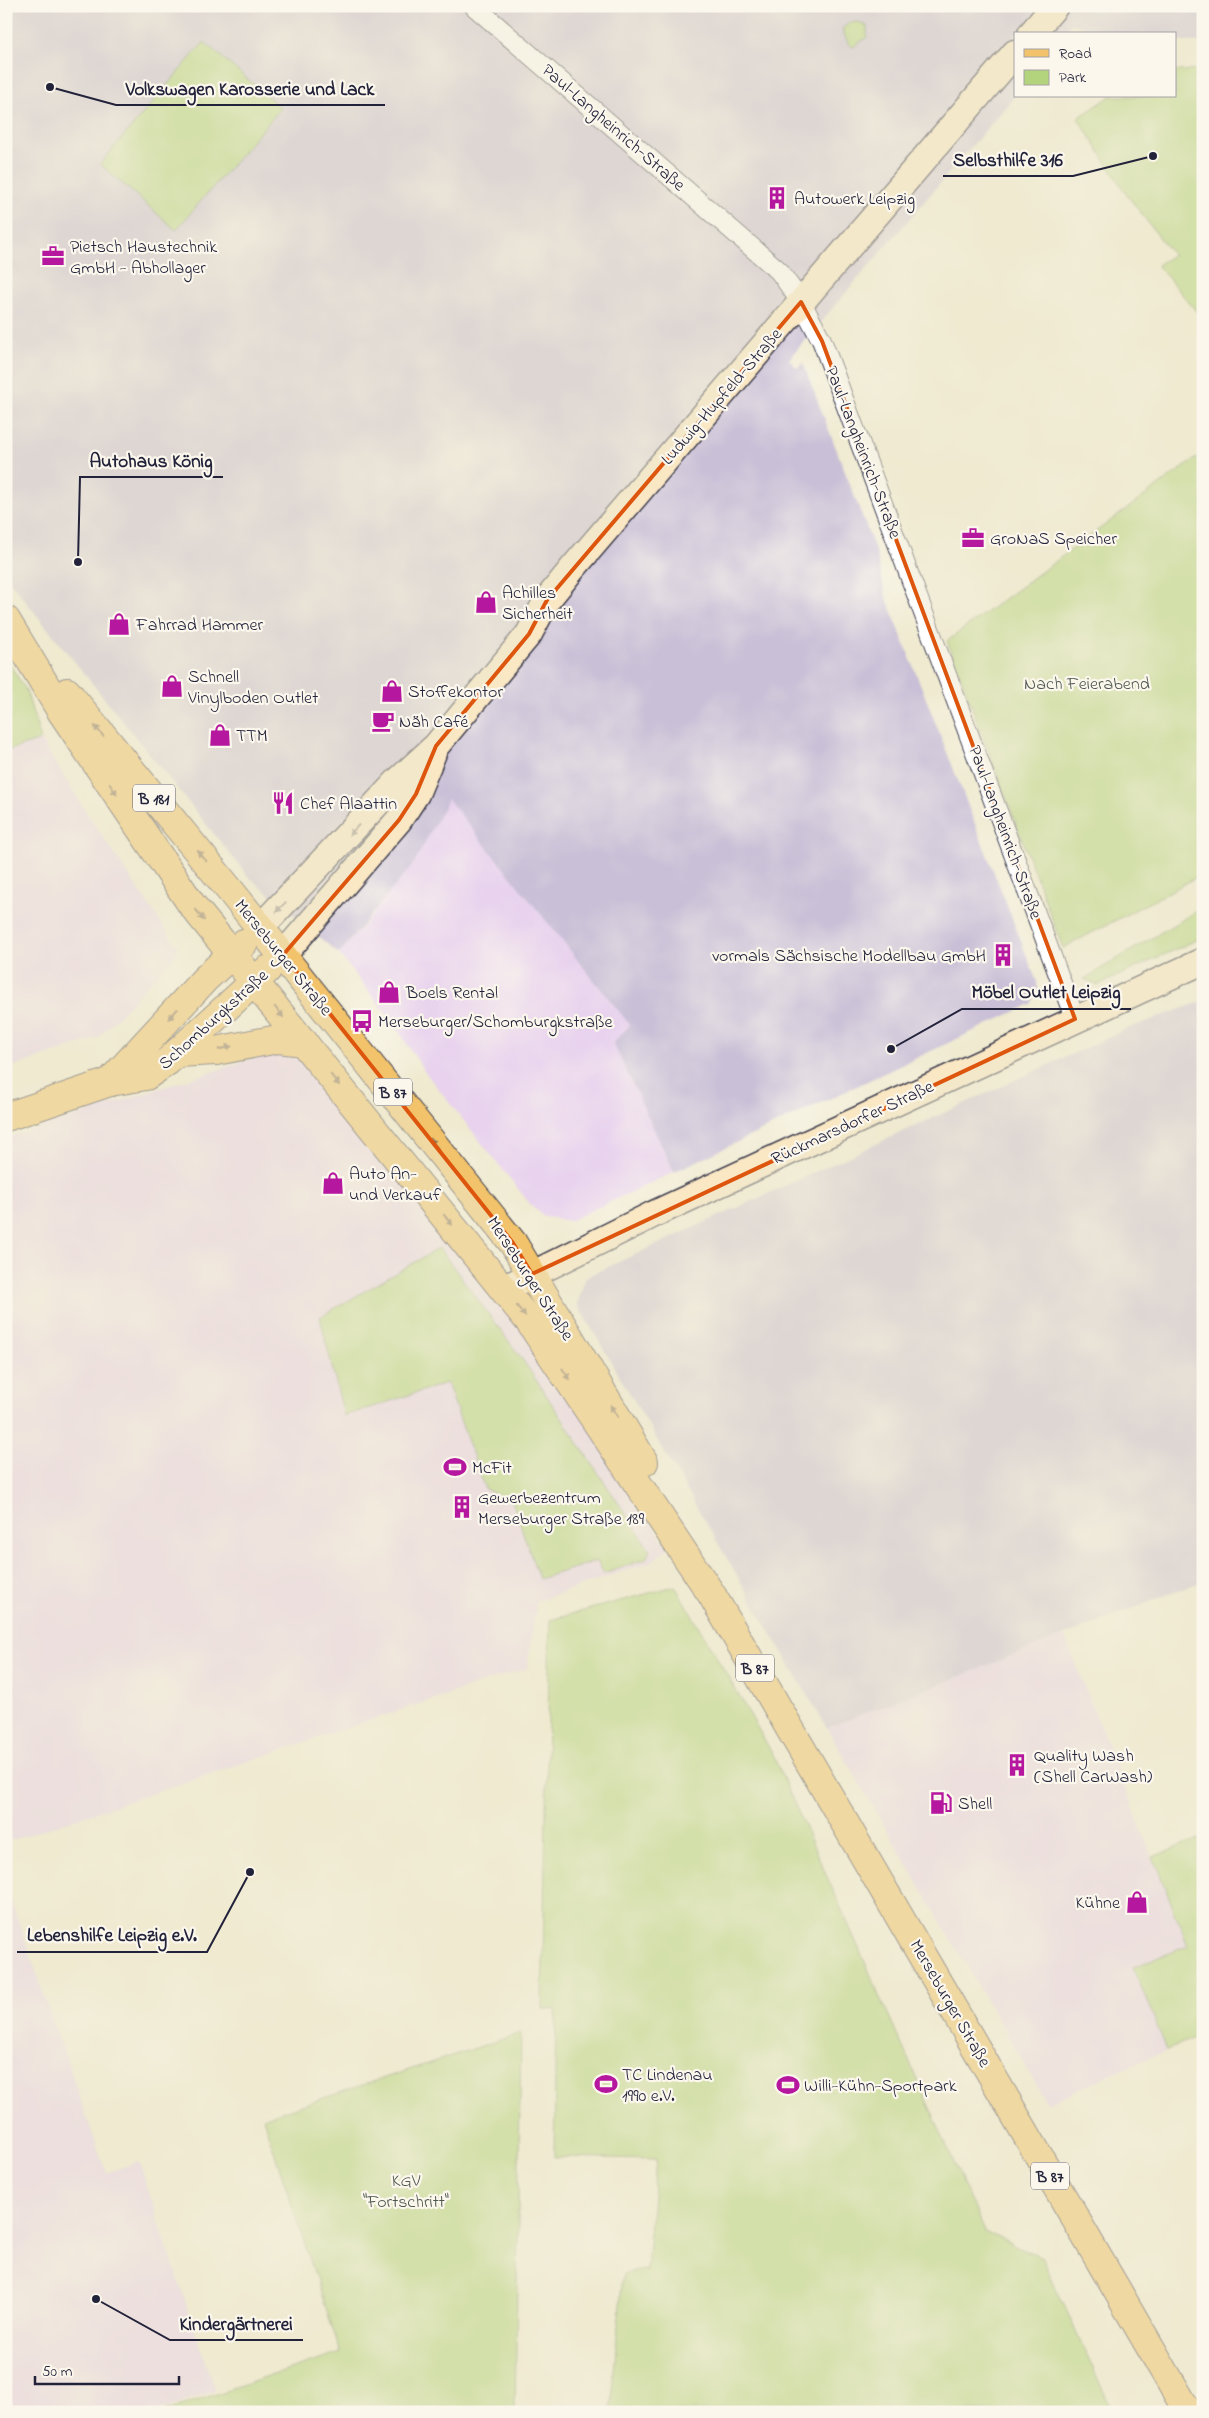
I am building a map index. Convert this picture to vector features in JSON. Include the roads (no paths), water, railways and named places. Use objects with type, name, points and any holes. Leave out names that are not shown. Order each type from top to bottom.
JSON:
[{"type":"main road","points":[[1034,32],[1055,6]]},
{"type":"main road","name":"Ludwig-Hupfeld-Straße","points":[[260,928],[398,780],[436,746],[529,634],[547,600],[1014,54]]},
{"type":"main road","name":"Merseburger Straße","points":[[6,618],[283,955],[513,1243],[668,1504],[712,1595]]},
{"type":"main road","name":"Merseburger Straße","points":[[6,618],[61,711],[192,905],[503,1289],[548,1348],[659,1518],[712,1595],[1188,2412]]},
{"type":"main road","name":"Ludwig-Hupfeld-Straße","points":[[283,955],[399,820],[416,794],[436,746]]},
{"type":"main road","name":"Schomburgkstraße","points":[[110,1082],[231,954],[260,928]]},
{"type":"main road","name":"Schomburgkstraße","points":[[6,1117],[110,1082],[146,1076],[177,1052],[283,955]]},
{"type":"main road","name":"Rückmarsdorfer Straße","points":[[503,1289],[654,1214],[1203,961]]},
{"type":"main road","points":[[177,1052],[216,1051],[278,1039],[304,1042]]},
{"type":"street","name":"Paul-Langheinrich-Straße","points":[[474,6],[779,271],[801,302],[822,341],[1075,1019]]},
{"type":"place","name":"Volkswagen Karosserie und Lack","points":[[50,87]]},
{"type":"place","name":"Selbsthilfe 316","points":[[1153,156]]},
{"type":"place","name":"Autowerk Leipzig","points":[[777,198]]},
{"type":"place","name":"Pietsch Haustechnik GmbH - Abhollager","points":[[53,256]]},
{"type":"place","name":"GroNaS Speicher","points":[[973,538]]},
{"type":"place","name":"Autohaus König","points":[[78,562]]},
{"type":"place","name":"Achilles Sicherheit","points":[[486,602]]},
{"type":"place","name":"Fahrrad Hammer","points":[[119,624]]},
{"type":"place","name":"Schnell Vinylboden Outlet","points":[[172,686]]},
{"type":"place","name":"Stoffekontor","points":[[392,691]]},
{"type":"place","name":"Näh Café","points":[[383,721]]},
{"type":"place","name":"TTM","points":[[220,735]]},
{"type":"place","name":"Chef Alaattin","points":[[283,803]]},
{"type":"place","name":"vormals Sächsische Modellbau GmbH","points":[[1003,955]]},
{"type":"place","name":"Boels Rental","points":[[389,992]]},
{"type":"place","name":"Merseburger/Schomburgkstraße","points":[[362,1021]]},
{"type":"place","name":"Möbel Outlet Leipzig","points":[[891,1049]]},
{"type":"place","name":"Auto An- und Verkauf","points":[[333,1183]]},
{"type":"place","name":"McFit","points":[[455,1467]]},
{"type":"place","name":"Gewerbezentrum Merseburger Straße 189","points":[[462,1507]]},
{"type":"place","name":"Quality Wash (Shell CarWash)","points":[[1017,1765]]},
{"type":"place","name":"Shell","points":[[941,1803]]},
{"type":"place","name":"Lebenshilfe Leipzig e.V.","points":[[250,1872]]},
{"type":"place","name":"Kühne","points":[[1137,1902]]},
{"type":"place","name":"TC Lindenau 1990 e.V.","points":[[606,2084]]},
{"type":"place","name":"Willi-Kühn-Sportpark","points":[[788,2085]]},
{"type":"place","name":"Kindergärtnerei","points":[[96,2299]]},
{"type":"park label","name":"Nach Feierabend","points":[[1087,683]]},
{"type":"park label","name":"KGV \"Fortschritt\"","points":[[406,2190]]}]
